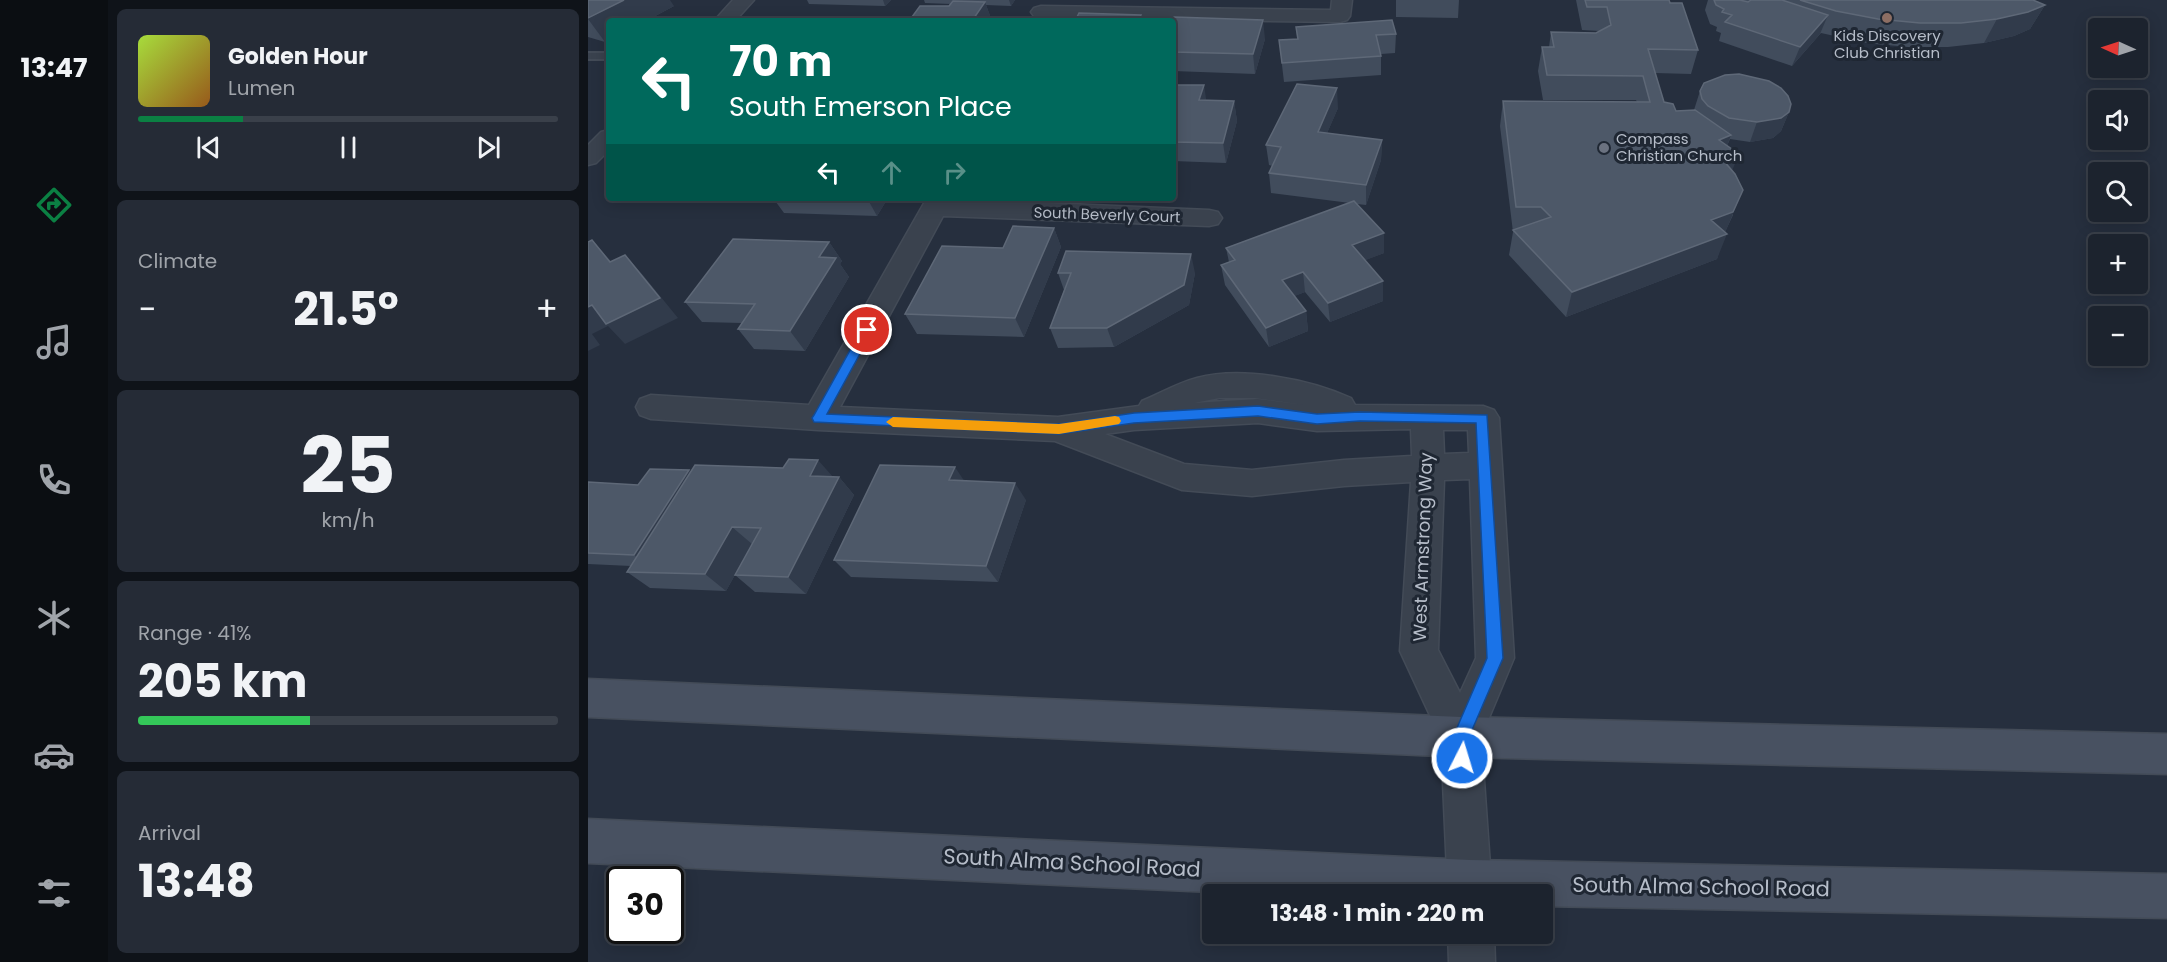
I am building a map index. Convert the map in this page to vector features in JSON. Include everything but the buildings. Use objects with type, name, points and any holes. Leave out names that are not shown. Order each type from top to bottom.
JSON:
[{"type":"main road","points":[[588,698],[1461,737],[2167,754]]},
{"type":"main road","name":"South Alma School Road","points":[[588,841],[1395,884]]},
{"type":"main road","name":"South Alma School Road","points":[[1553,889],[2167,897]]},
{"type":"street","points":[[727,18],[744,0]]},
{"type":"street","points":[[1041,11],[1340,8]]},
{"type":"street","points":[[588,158],[606,140]]},
{"type":"street","points":[[818,418],[937,203]]},
{"type":"street","name":"South Beverly Court","points":[[937,203],[1209,218]]},
{"type":"street","points":[[651,407],[818,418],[1059,429],[1134,418],[1258,411],[1317,419],[1483,418],[1495,658],[1461,737],[1470,884]]},
{"type":"street","name":"West Armstrong Way","points":[[1427,417],[1428,467],[1419,651],[1461,737]]},
{"type":"street","points":[[1059,429],[1182,477],[1252,483],[1344,473],[1486,465]]},
{"type":"street","points":[[1471,944],[1472,962]]},
{"type":"lane","points":[[588,56],[606,56]]},
{"type":"slow traffic","points":[[893,422],[1059,429],[1115,421]]},
{"type":"place","name":"Kids Discovery Club Christian","points":[[1887,18]]},
{"type":"place","name":"Compass Christian Church","points":[[1604,148]]},
{"type":"route","points":[[867,330],[818,418],[1059,429],[1134,418],[1258,411],[1317,419],[1483,418],[1495,658],[1461,737],[1462,758]]}]
